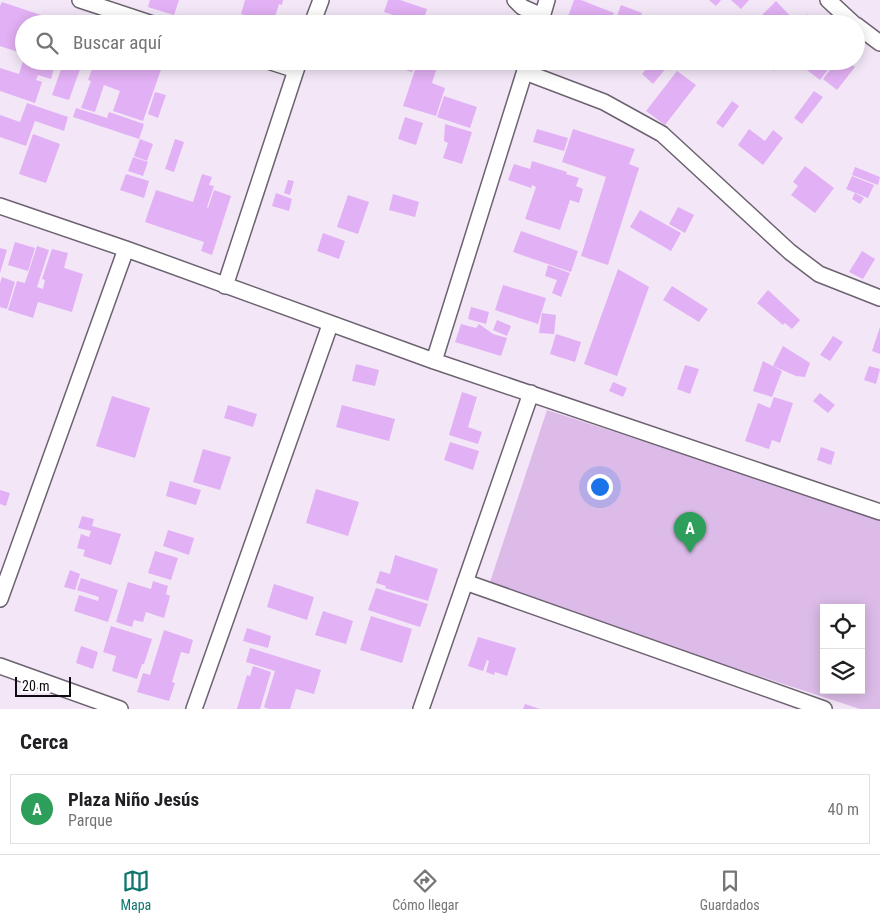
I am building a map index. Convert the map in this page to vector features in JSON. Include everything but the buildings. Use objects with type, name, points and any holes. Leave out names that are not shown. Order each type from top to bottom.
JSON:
[{"type":"street","points":[[80,0],[126,15]]},
{"type":"street","points":[[315,15],[321,0]]},
{"type":"street","points":[[515,0],[534,15]]},
{"type":"street","points":[[542,15],[547,0]]},
{"type":"street","points":[[828,0],[844,15]]},
{"type":"street","points":[[865,32],[880,43]]},
{"type":"street","points":[[224,286],[297,70]]},
{"type":"street","points":[[434,361],[525,70]]},
{"type":"street","points":[[535,70],[604,102],[662,134],[790,252],[819,274],[880,298]]},
{"type":"street","points":[[0,206],[126,249],[330,325],[880,512]]},
{"type":"street","points":[[0,599],[126,249]]},
{"type":"street","points":[[194,709],[330,325]]},
{"type":"street","points":[[421,709],[531,393]]},
{"type":"street","points":[[465,582],[824,709]]},
{"type":"street","points":[[0,666],[120,709]]},
{"type":"shaded area","points":[[547,410],[880,518],[880,709],[860,709],[488,588]]},
{"type":"place","name":"Plaza Niño Jesús","points":[[690,553]]}]
